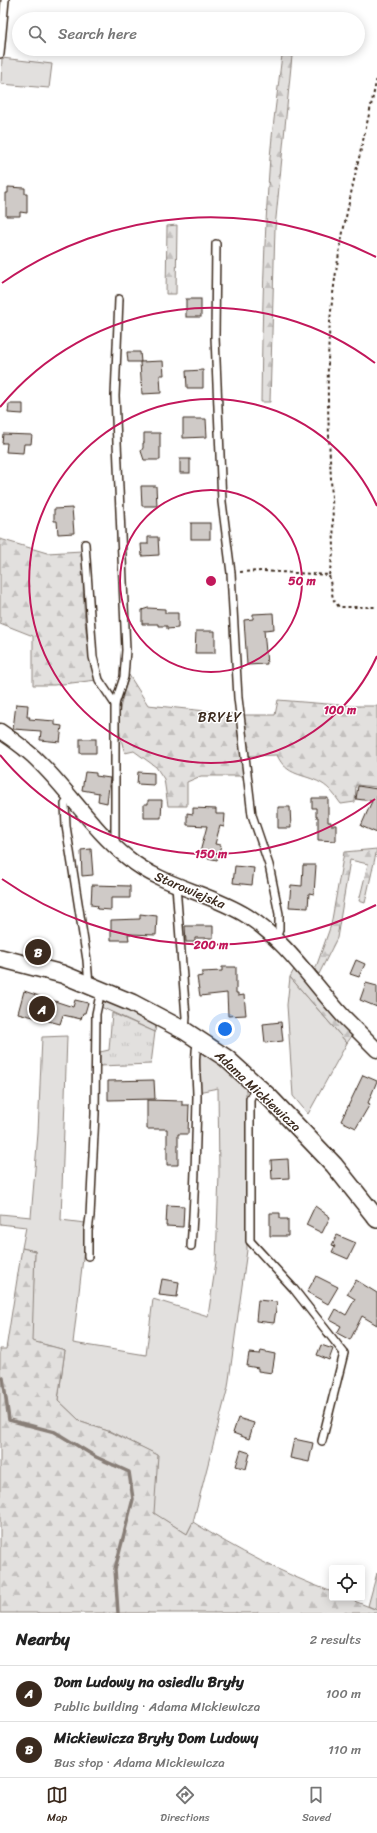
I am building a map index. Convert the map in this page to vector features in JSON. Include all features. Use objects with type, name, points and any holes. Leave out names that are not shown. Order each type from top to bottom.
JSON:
[{"type":"street","name":"Starowiejska","points":[[0,731],[38,760],[92,825],[128,859],[176,886],[218,901],[232,908],[264,928],[276,938],[342,1015],[377,1048]]},
{"type":"street","name":"Adama Mickiewicza","points":[[0,958],[62,974],[132,1003],[191,1035],[226,1058],[256,1086],[334,1165],[377,1220]]},
{"type":"lane","points":[[0,54],[5,0]]},
{"type":"lane","points":[[216,244],[215,337],[222,502],[231,573],[238,698],[252,815],[269,865],[279,919],[279,930],[276,938]]},
{"type":"lane","points":[[115,847],[115,704],[124,678],[126,650],[115,396],[119,300]]},
{"type":"lane","points":[[85,544],[92,657],[99,680],[115,704]]},
{"type":"lane","points":[[70,797],[65,804],[66,826],[87,960],[95,988],[95,1114],[88,1231],[88,1256]]},
{"type":"lane","points":[[176,886],[186,1017],[195,1052],[197,1100],[191,1246]]},
{"type":"lane","points":[[256,1086],[250,1099],[250,1241],[293,1288],[344,1353],[322,1442]]},
{"type":"path","points":[[377,78],[341,246],[330,322],[328,383],[334,549],[329,575],[333,600],[339,607],[377,607]]},
{"type":"path","points":[[231,573],[262,571],[329,575]]},
{"type":"green space","points":[[282,56],[292,56],[275,228],[270,402],[261,402],[264,280],[271,144]]},
{"type":"green space","points":[[2,58],[52,64],[49,88],[1,84]]},
{"type":"green space","points":[[177,225],[176,294],[166,294],[167,226]]},
{"type":"green space","points":[[0,539],[47,553],[82,551],[86,633],[92,664],[97,680],[54,685],[33,685],[33,636],[0,623]]},
{"type":"green space","points":[[129,675],[148,705],[245,715],[275,715],[278,700],[352,706],[377,706],[377,787],[356,785],[355,802],[341,804],[327,787],[291,771],[281,762],[277,755],[245,756],[243,776],[201,776],[187,782],[187,806],[168,806],[164,779],[156,767],[134,751],[125,753],[119,722],[121,705]]},
{"type":"green space","points":[[377,849],[365,903],[359,901],[368,864],[350,860],[337,938],[319,974],[315,970],[331,925],[344,852]]},
{"type":"green space","points":[[296,966],[354,1033],[347,1043],[290,977]]},
{"type":"green space","points":[[290,977],[347,1043],[308,1114],[293,1096],[287,1005]]},
{"type":"green space","points":[[106,999],[156,1023],[155,1032],[101,1007],[101,1002]]},
{"type":"green space","points":[[112,1013],[155,1032],[151,1064],[100,1066],[100,1052],[109,1050]]},
{"type":"green space","points":[[67,1036],[61,1220],[85,1223],[85,1241],[73,1343],[146,1355],[153,1299],[208,1316],[216,1262],[219,1174],[218,1088],[198,1092],[198,1048],[239,1079],[246,1087],[247,1250],[228,1387],[193,1522],[187,1534],[153,1513],[157,1455],[111,1432],[81,1422],[58,1400],[65,1350],[31,1341],[35,1251],[22,1248],[26,1227],[0,1224],[0,1214],[31,1217],[38,1133],[42,1037]]},
{"type":"green space","points":[[22,1248],[35,1251],[32,1341],[65,1350],[58,1400],[81,1422],[111,1432],[158,1455],[154,1513],[187,1534],[193,1522],[261,1561],[329,1591],[329,1601],[354,1601],[377,1610],[377,1613],[0,1613],[0,1349],[6,1349]]},
{"type":"green space","points":[[377,1573],[377,1610],[368,1606]]},
{"type":"building","points":[[8,187],[25,188],[25,194],[27,194],[27,213],[20,212],[20,216],[6,216],[6,193],[8,193]]},
{"type":"building","points":[[186,299],[201,299],[201,317],[186,317]]},
{"type":"building","points":[[127,352],[140,352],[141,362],[128,362]]},
{"type":"building","points":[[163,361],[164,375],[160,375],[161,393],[142,394],[140,362]]},
{"type":"building","points":[[203,370],[203,388],[187,388],[186,371]]},
{"type":"building","points":[[9,404],[23,404],[23,414],[8,413]]},
{"type":"building","points":[[183,419],[206,419],[207,437],[183,438]]},
{"type":"building","points":[[144,433],[160,433],[160,460],[144,460],[141,451],[144,443]]},
{"type":"building","points":[[3,434],[32,435],[31,444],[24,444],[23,453],[6,452],[7,443],[2,443]]},
{"type":"building","points":[[180,459],[190,459],[190,473],[180,473]]},
{"type":"building","points":[[141,486],[156,486],[157,506],[142,506]]},
{"type":"building","points":[[72,508],[74,533],[58,534],[57,521],[54,521],[54,509]]},
{"type":"building","points":[[191,523],[210,523],[210,539],[191,539]]},
{"type":"building","points":[[148,537],[158,537],[159,555],[142,556],[141,544],[148,544]]},
{"type":"building","points":[[148,608],[165,609],[165,613],[178,613],[178,628],[167,629],[167,626],[158,626],[158,624],[142,624],[142,610]]},
{"type":"building","points":[[273,613],[274,629],[264,630],[267,664],[247,665],[244,620],[253,619],[253,614]]},
{"type":"building","points":[[196,631],[215,631],[215,653],[195,653]]},
{"type":"building","points":[[16,704],[28,705],[27,717],[30,717],[29,719],[55,721],[55,725],[62,726],[60,742],[40,740],[41,731],[13,729]]},
{"type":"building","points":[[80,739],[96,739],[96,753],[80,753]]},
{"type":"building","points":[[85,772],[96,773],[96,776],[110,778],[107,803],[98,801],[99,793],[82,790]]},
{"type":"building","points":[[138,772],[154,773],[154,785],[137,784]]},
{"type":"building","points":[[358,786],[377,789],[377,833],[361,826],[372,801],[356,799]]},
{"type":"building","points":[[312,798],[328,798],[328,822],[331,822],[331,825],[336,825],[336,841],[318,840],[318,817],[316,817],[316,808],[312,808]]},
{"type":"building","points":[[148,800],[162,800],[161,818],[144,818],[144,804],[148,804]]},
{"type":"building","points":[[278,807],[290,807],[291,828],[278,828]]},
{"type":"building","points":[[193,808],[216,809],[216,814],[225,814],[224,827],[220,826],[215,844],[221,845],[217,860],[199,856],[207,826],[187,825],[187,813],[193,814]]},
{"type":"building","points":[[91,849],[93,875],[82,876],[81,850]]},
{"type":"building","points":[[303,865],[316,865],[314,894],[309,893],[308,908],[289,907],[291,885],[302,886]]},
{"type":"building","points":[[235,866],[254,868],[252,885],[233,883]]},
{"type":"building","points":[[92,885],[130,886],[130,898],[111,898],[111,910],[97,909],[98,906],[91,905]]},
{"type":"building","points":[[140,914],[157,916],[156,935],[128,934],[129,940],[111,940],[111,920],[140,919]]},
{"type":"building","points":[[185,926],[213,926],[213,938],[195,938],[195,942],[186,942]]},
{"type":"building","points":[[356,960],[365,964],[359,977],[350,974]]},
{"type":"building","points":[[222,967],[236,967],[236,993],[238,993],[238,996],[244,995],[246,1015],[228,1016],[227,993],[200,996],[197,977],[202,976],[202,972],[222,971]]},
{"type":"building","points":[[366,983],[377,986],[377,1007],[360,1000]]},
{"type":"building","points":[[24,991],[73,1007],[75,1000],[88,1003],[85,1013],[83,1013],[81,1019],[63,1015],[60,1024],[18,1013]]},
{"type":"building","points":[[281,1022],[283,1041],[265,1043],[263,1024]]},
{"type":"building","points":[[363,1075],[377,1081],[368,1103],[370,1104],[356,1128],[341,1121]]},
{"type":"building","points":[[154,1080],[155,1099],[108,1100],[108,1081]]},
{"type":"building","points":[[147,1100],[182,1101],[182,1105],[189,1105],[188,1134],[178,1134],[178,1165],[167,1165],[167,1129],[147,1129]]},
{"type":"building","points":[[288,1159],[289,1178],[272,1179],[271,1160]]},
{"type":"building","points":[[167,1205],[184,1206],[183,1227],[166,1226]]},
{"type":"building","points":[[315,1206],[330,1217],[322,1233],[306,1225]]},
{"type":"building","points":[[270,1213],[280,1213],[280,1219],[288,1219],[288,1236],[270,1236]]},
{"type":"building","points":[[337,1235],[356,1243],[348,1259],[332,1252],[335,1246],[332,1245]]},
{"type":"building","points":[[316,1276],[338,1287],[328,1304],[307,1292]]},
{"type":"building","points":[[162,1279],[179,1282],[177,1297],[159,1295]]},
{"type":"building","points":[[356,1280],[377,1293],[377,1325],[362,1316],[350,1340],[337,1333],[341,1326],[330,1320],[336,1309],[346,1315],[355,1299],[347,1294]]},
{"type":"building","points":[[258,1300],[277,1302],[274,1323],[256,1321]]},
{"type":"building","points":[[321,1345],[333,1349],[329,1360],[317,1355]]},
{"type":"building","points":[[261,1351],[275,1354],[272,1373],[258,1371],[258,1368],[247,1366],[249,1353],[260,1354]]},
{"type":"building","points":[[238,1418],[254,1423],[249,1439],[233,1433]]},
{"type":"building","points":[[294,1439],[313,1443],[309,1462],[290,1458]]},
{"type":"building","points":[[241,1450],[250,1453],[246,1469],[236,1466]]},
{"type":"waterway","points":[[0,1376],[3,1378],[9,1420],[55,1432],[96,1457],[129,1472],[133,1499],[115,1569],[118,1613]]},
{"type":"place","name":"Mickiewicza Bryły Dom Ludowy","points":[[38,952]]},
{"type":"place","name":"Dom Ludowy na osiedlu Bryły","points":[[42,1009]]},
{"type":"district","name":"BRYŁY","points":[[220,717]]}]
